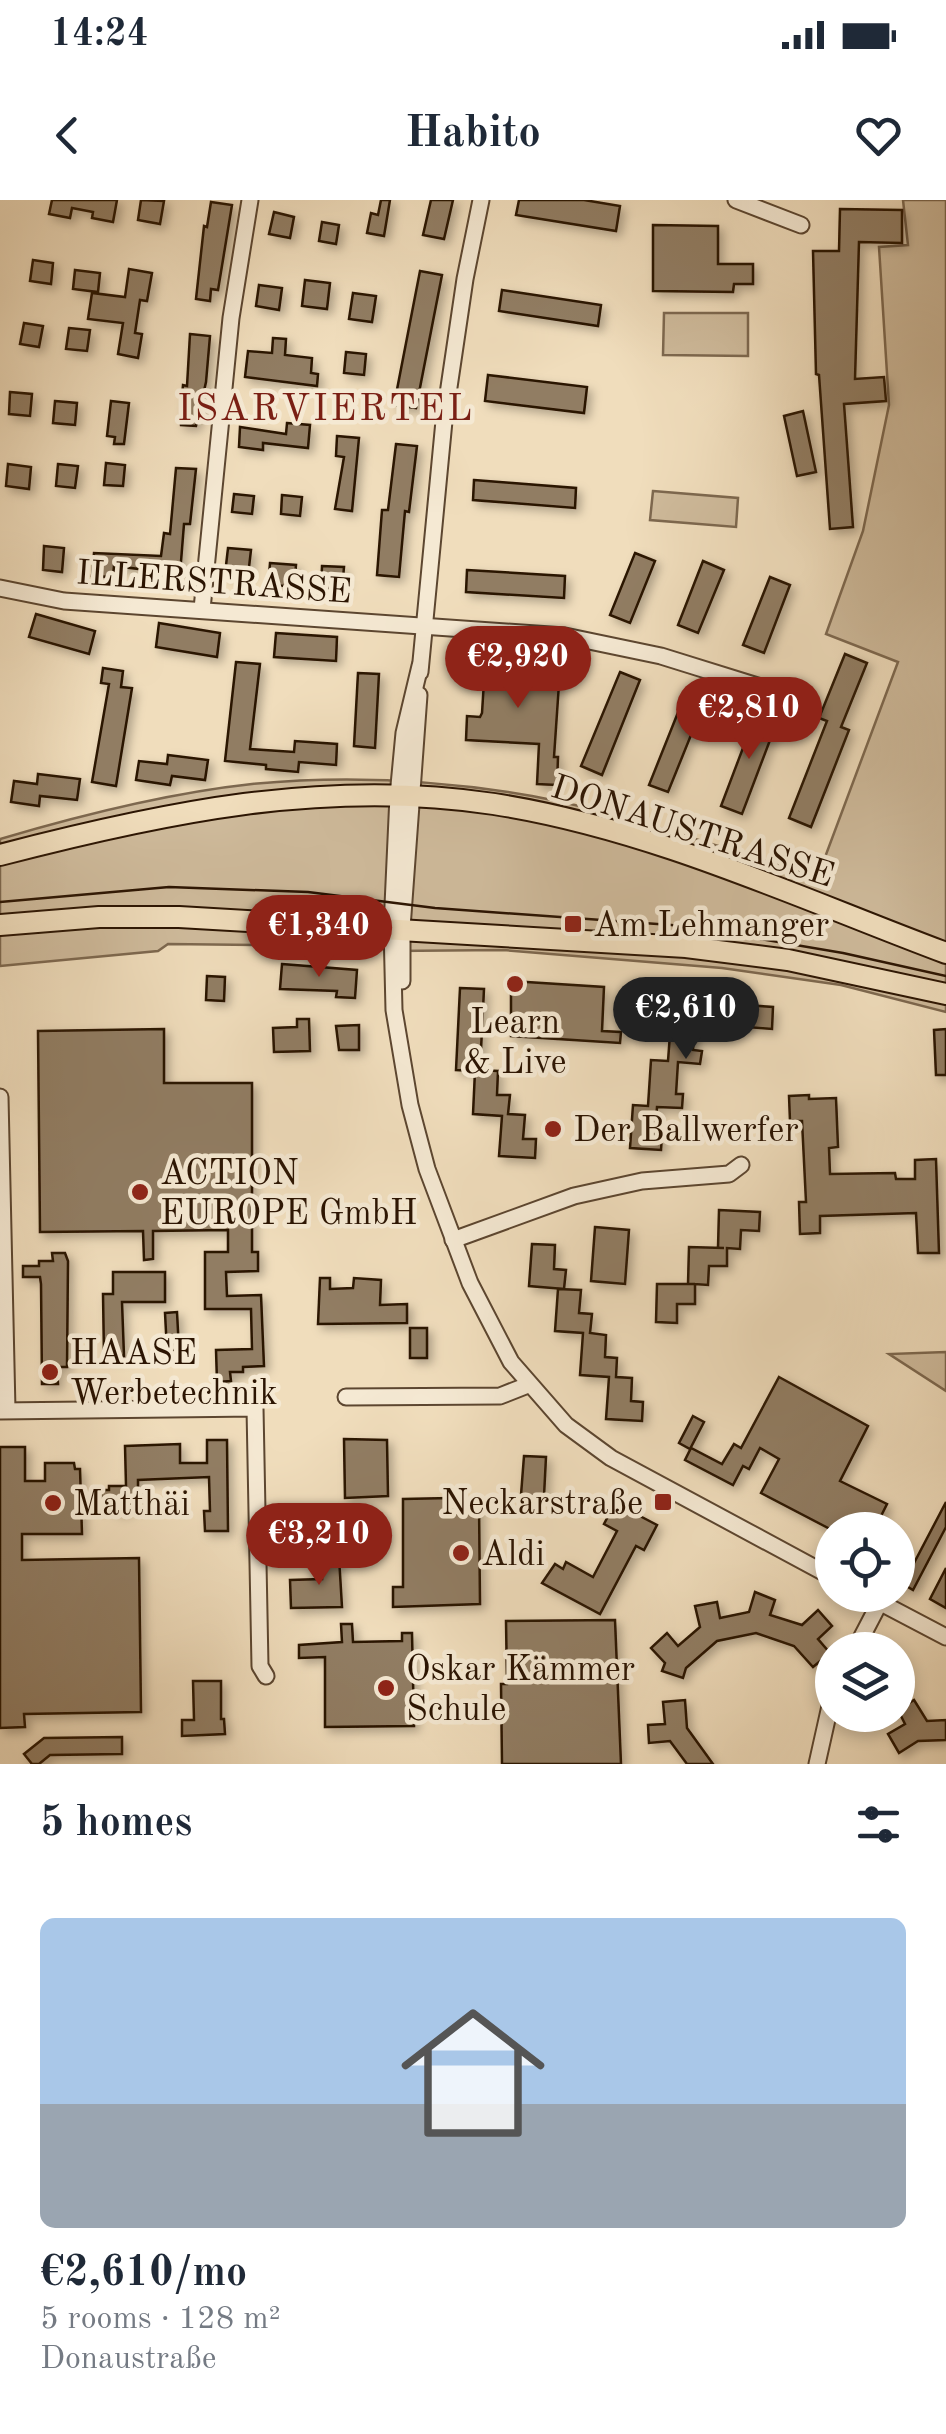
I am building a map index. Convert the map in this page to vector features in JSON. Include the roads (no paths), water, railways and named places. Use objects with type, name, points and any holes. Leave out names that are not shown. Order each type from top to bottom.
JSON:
[{"type":"main road","name":"DONAUSTRASSE","points":[[0,855],[122,824],[221,806],[310,798],[406,796],[520,808],[635,838],[946,953]]},
{"type":"main road","points":[[0,925],[152,916],[686,947],[758,955],[946,994]]},
{"type":"street","points":[[202,610],[231,318],[250,200]]},
{"type":"street","points":[[481,200],[444,421],[406,796],[397,928],[394,1010],[418,1137],[453,1240],[484,1313],[528,1384],[566,1425],[611,1458],[815,1568]]},
{"type":"street","points":[[736,200],[801,225]]},
{"type":"street","name":"ILLERSTRASSE","points":[[0,588],[44,599],[582,639],[661,656],[780,693]]},
{"type":"street","points":[[0,1097],[4,1410],[254,1408],[260,1666],[266,1676]]},
{"type":"street","points":[[453,1240],[574,1196],[642,1181],[729,1174],[741,1165]]},
{"type":"street","points":[[346,1397],[500,1396],[528,1384]]},
{"type":"street","points":[[898,1612],[946,1637]]},
{"type":"street","points":[[817,1764],[824,1732]]},
{"type":"tram line","points":[[0,902],[169,887],[308,892],[435,908],[685,926],[843,953],[946,976]]},
{"type":"place","name":"Am Lehmanger","points":[[573,924]]},
{"type":"place","name":"Learn & Live","points":[[515,984]]},
{"type":"place","name":"Der Ballwerfer","points":[[553,1129]]},
{"type":"place","name":"ACTION EUROPE GmbH","points":[[140,1192]]},
{"type":"place","name":"HAASE Werbetechnik","points":[[50,1372]]},
{"type":"place","name":"Neckarstraße","points":[[663,1502]]},
{"type":"place","name":"Matthäi","points":[[53,1503]]},
{"type":"place","name":"Aldi","points":[[461,1553]]},
{"type":"place","name":"Oskar Kämmer Schule","points":[[386,1688]]},
{"type":"district","name":"ISARVIERTEL","points":[[326,407]]}]
